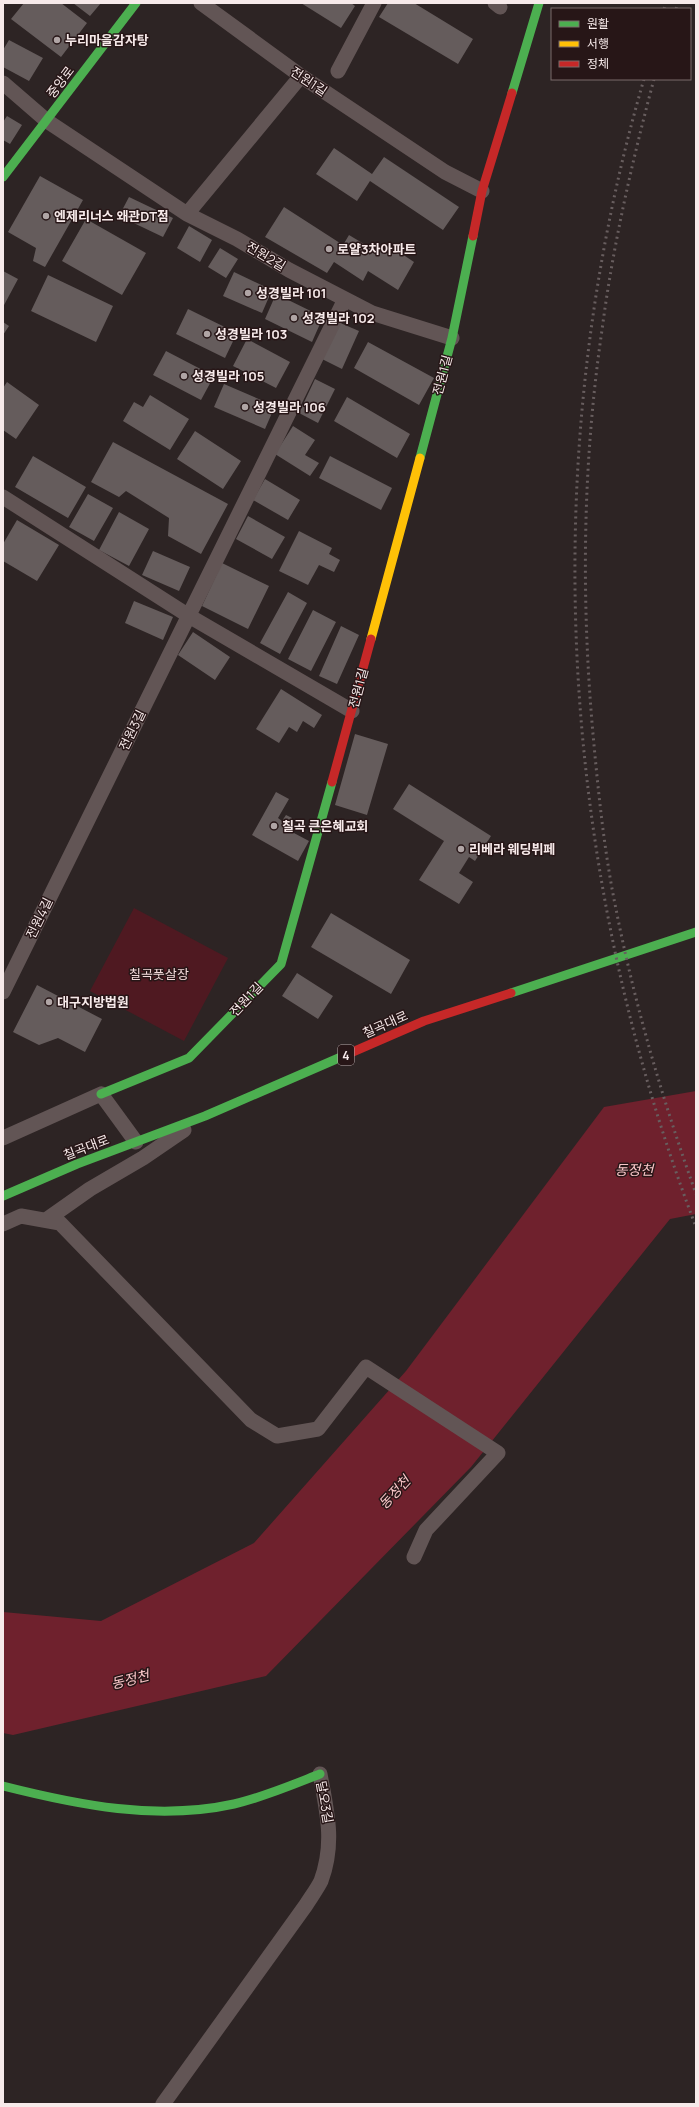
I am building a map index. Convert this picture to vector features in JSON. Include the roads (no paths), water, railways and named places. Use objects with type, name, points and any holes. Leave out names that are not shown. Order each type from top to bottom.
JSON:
[{"type":"street","name":"중앙로","points":[[3,177],[136,3]]},
{"type":"street","name":"전원1길","points":[[201,3],[301,76],[445,172],[482,190]]},
{"type":"street","points":[[338,71],[374,3]]},
{"type":"street","name":"전원1길","points":[[102,1094],[189,1058],[281,964],[352,711],[452,338],[482,190],[539,3]]},
{"type":"street","points":[[187,214],[301,76]]},
{"type":"street","name":"전원2길","points":[[3,82],[47,121],[187,214],[237,239],[288,270],[372,313],[452,338]]},
{"type":"street","name":"전원3길","points":[[76,845],[345,299]]},
{"type":"street","points":[[3,497],[189,616],[352,711]]},
{"type":"street","name":"전원4길","points":[[3,992],[76,845]]},
{"type":"street","name":"칠곡대로","points":[[3,1196],[77,1164],[205,1116],[424,1021],[696,932]]},
{"type":"street","points":[[6,1135],[102,1094],[136,1142]]},
{"type":"street","points":[[46,1220],[90,1189],[143,1158],[205,1116]]},
{"type":"street","points":[[3,1224],[22,1216],[60,1223],[251,1420],[277,1436],[318,1429],[366,1366],[498,1453],[426,1530],[414,1557]]},
{"type":"street","name":"달오3길","points":[[3,1786],[86,1804],[138,1810],[182,1810],[223,1806],[277,1790],[320,1774],[330,1830],[327,1860],[320,1882],[306,1905],[163,2104]]},
{"type":"water","name":"동정천","points":[[696,1091],[696,1214],[670,1219],[471,1467],[266,1676],[13,1735],[3,1733],[3,1612],[101,1621],[254,1543],[406,1371],[604,1107]]},
{"type":"railway","points":[[664,8],[666,3]]},
{"type":"railway","points":[[676,8],[678,3]]},
{"type":"railway","points":[[644,80],[609,221],[587,365],[576,511],[577,657],[590,802],[614,946],[649,1088],[696,1227]]},
{"type":"railway","points":[[654,80],[638,141],[617,235],[606,298],[595,382],[587,485],[587,641],[598,786],[612,889],[641,1017],[661,1089],[696,1194]]},
{"type":"place","name":"누리마을감자탕","points":[[57,40]]},
{"type":"place","name":"엔제리너스 왜관DT점","points":[[46,216]]},
{"type":"place","name":"로얄3차아파트","points":[[329,249]]},
{"type":"place","name":"성경빌라 101","points":[[248,293]]},
{"type":"place","name":"성경빌라 102","points":[[294,318]]},
{"type":"place","name":"성경빌라 103","points":[[207,334]]},
{"type":"place","name":"성경빌라 105","points":[[184,376]]},
{"type":"place","name":"성경빌라 106","points":[[245,407]]},
{"type":"place","name":"칠곡 큰은혜교회","points":[[274,826]]},
{"type":"place","name":"리베라 웨딩뷔페","points":[[461,849]]},
{"type":"place","name":"대구지방법원","points":[[49,1002]]},
{"type":"park label","name":"칠곡풋살장","points":[[159,974]]}]
